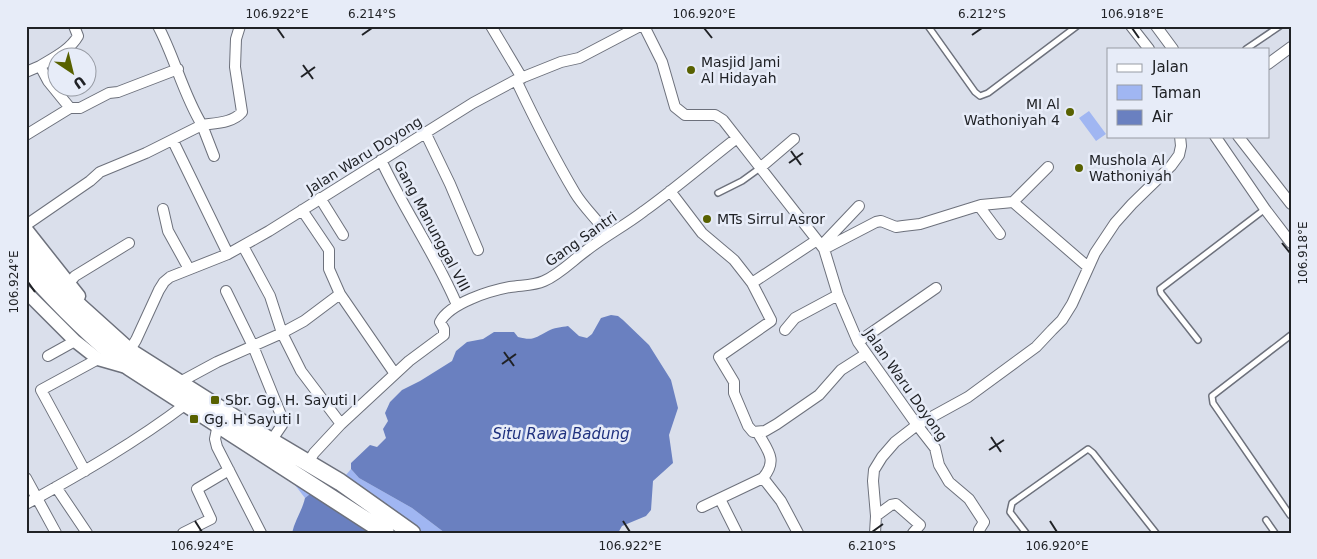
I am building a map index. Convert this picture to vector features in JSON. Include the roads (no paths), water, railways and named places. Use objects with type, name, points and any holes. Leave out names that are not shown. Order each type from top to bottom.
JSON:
[{"type":"main road","points":[[26,246],[76,303],[130,351],[271,441],[340,482],[412,533]]},
{"type":"main road","points":[[26,268],[110,353],[129,368],[386,533]]},
{"type":"street","points":[[26,72],[40,66],[76,41],[78,36],[74,26]]},
{"type":"street","points":[[158,26],[178,69],[186,95],[202,125],[214,156]]},
{"type":"street","points":[[26,225],[100,172],[173,141],[202,125],[230,120],[239,116],[242,112],[235,67],[236,39],[240,26]]},
{"type":"street","points":[[491,26],[519,79],[543,136],[576,195],[608,235]]},
{"type":"street","name":"Jalan Waru Doyong","points":[[130,351],[164,282],[170,277],[228,254],[243,246],[472,103],[519,79],[561,62],[579,58],[642,26],[662,62],[675,107],[685,115],[715,115],[724,120],[821,245],[838,295],[858,342],[917,425],[936,448],[939,465],[949,482],[969,499],[984,520],[980,533]]},
{"type":"street","points":[[1131,26],[1148,48]]},
{"type":"street","points":[[1156,26],[1172,48]]},
{"type":"street","points":[[1270,63],[1291,47]]},
{"type":"street","points":[[40,66],[48,81],[70,108]]},
{"type":"street","points":[[26,135],[70,108],[80,108],[109,94],[178,69]]},
{"type":"street","points":[[425,132],[478,250]]},
{"type":"street","name":"Gang Santri","points":[[395,374],[444,335],[444,329],[440,322],[457,305],[488,293],[543,282],[571,264],[586,250],[624,226],[670,192],[737,138]]},
{"type":"street","points":[[875,533],[874,470],[882,457],[895,442],[917,425],[968,397],[1036,347],[1062,320],[1078,291],[1095,253],[1115,223],[1171,166],[1179,155],[1180,138]]},
{"type":"street","points":[[1217,138],[1265,209],[1291,243]]},
{"type":"street","points":[[1240,138],[1291,204]]},
{"type":"street","points":[[760,168],[794,139]]},
{"type":"street","points":[[173,141],[228,254]]},
{"type":"street","name":"Gang Manunggal VIII","points":[[381,160],[388,176],[446,279],[457,305]]},
{"type":"street","points":[[752,283],[821,245],[876,222],[881,221],[896,227],[920,224],[979,206],[1013,202],[1048,167]]},
{"type":"street","points":[[670,192],[702,233],[734,260],[752,283],[771,322],[719,357],[734,382],[734,393],[748,426],[753,432],[765,431],[777,424],[819,395],[841,370],[866,354]]},
{"type":"street","points":[[320,198],[343,235]]},
{"type":"street","points":[[1013,202],[1088,267]]},
{"type":"street","points":[[821,245],[859,206]]},
{"type":"street","points":[[979,206],[1000,234]]},
{"type":"street","points":[[163,209],[168,231],[189,269]]},
{"type":"street","points":[[302,210],[327,245],[329,250],[329,269],[340,294],[395,374],[341,424],[314,453],[308,464]]},
{"type":"street","points":[[26,229],[104,329]]},
{"type":"street","points":[[69,283],[76,276],[129,243]]},
{"type":"street","points":[[243,246],[270,296],[282,333],[301,371],[341,424]]},
{"type":"street","points":[[858,342],[936,288]]},
{"type":"street","points":[[226,291],[253,346],[283,422],[271,441]]},
{"type":"street","points":[[26,292],[75,341],[98,359],[129,368]]},
{"type":"street","points":[[180,382],[217,362],[304,321],[340,294]]},
{"type":"street","points":[[785,330],[795,318],[838,295]]},
{"type":"street","points":[[48,356],[75,341]]},
{"type":"street","points":[[85,471],[41,390],[98,359]]},
{"type":"street","points":[[31,501],[152,430],[186,404]]},
{"type":"street","points":[[218,424],[215,439],[261,533]]},
{"type":"street","points":[[702,508],[764,478],[770,470],[771,455],[758,433]]},
{"type":"street","points":[[183,533],[211,519],[197,489],[229,470]]},
{"type":"street","points":[[26,478],[31,501],[56,533]]},
{"type":"street","points":[[764,478],[781,501],[798,533]]},
{"type":"street","points":[[56,487],[87,533]]},
{"type":"street","points":[[720,499],[737,533]]},
{"type":"street","points":[[876,516],[891,505],[896,504],[920,525],[913,533]]},
{"type":"lane","points":[[928,26],[975,92],[980,96],[988,93],[1077,26]]},
{"type":"lane","points":[[1247,48],[1280,26]]},
{"type":"lane","points":[[718,193],[742,181],[760,168]]},
{"type":"lane","points":[[1198,340],[1161,293],[1160,289],[1265,209]]},
{"type":"lane","points":[[1290,514],[1213,403],[1212,396],[1291,335]]},
{"type":"lane","points":[[1026,533],[1010,512],[1012,503],[1088,449],[1156,533]]},
{"type":"lane","points":[[1266,520],[1275,533]]},
{"type":"water","name":"Situ Rawa Badung","points":[[611,315],[618,316],[649,345],[671,380],[678,408],[669,435],[673,463],[653,481],[651,510],[646,516],[622,526],[618,533],[445,533],[412,508],[359,478],[351,469],[351,463],[370,445],[377,447],[386,438],[383,429],[388,421],[385,413],[390,402],[402,390],[452,361],[456,351],[467,342],[483,339],[494,332],[514,332],[518,337],[531,339],[552,329],[568,326],[579,336],[587,338],[592,334],[601,318]]},
{"type":"water","points":[[310,494],[315,495],[369,533],[292,533],[305,498]]},
{"type":"place","name":"Masjid Jami Al Hidayah","points":[[691,70]]},
{"type":"place","name":"MI Al Wathoniyah 4","points":[[1070,112]]},
{"type":"place","name":"Mushola Al Wathoniyah","points":[[1079,168]]},
{"type":"place","name":"MTs Sirrul Asror","points":[[707,219]]},
{"type":"place","name":"Sbr. Gg. H. Sayuti I","points":[[215,400]]},
{"type":"place","name":"Gg. H Sayuti I","points":[[194,419]]}]
